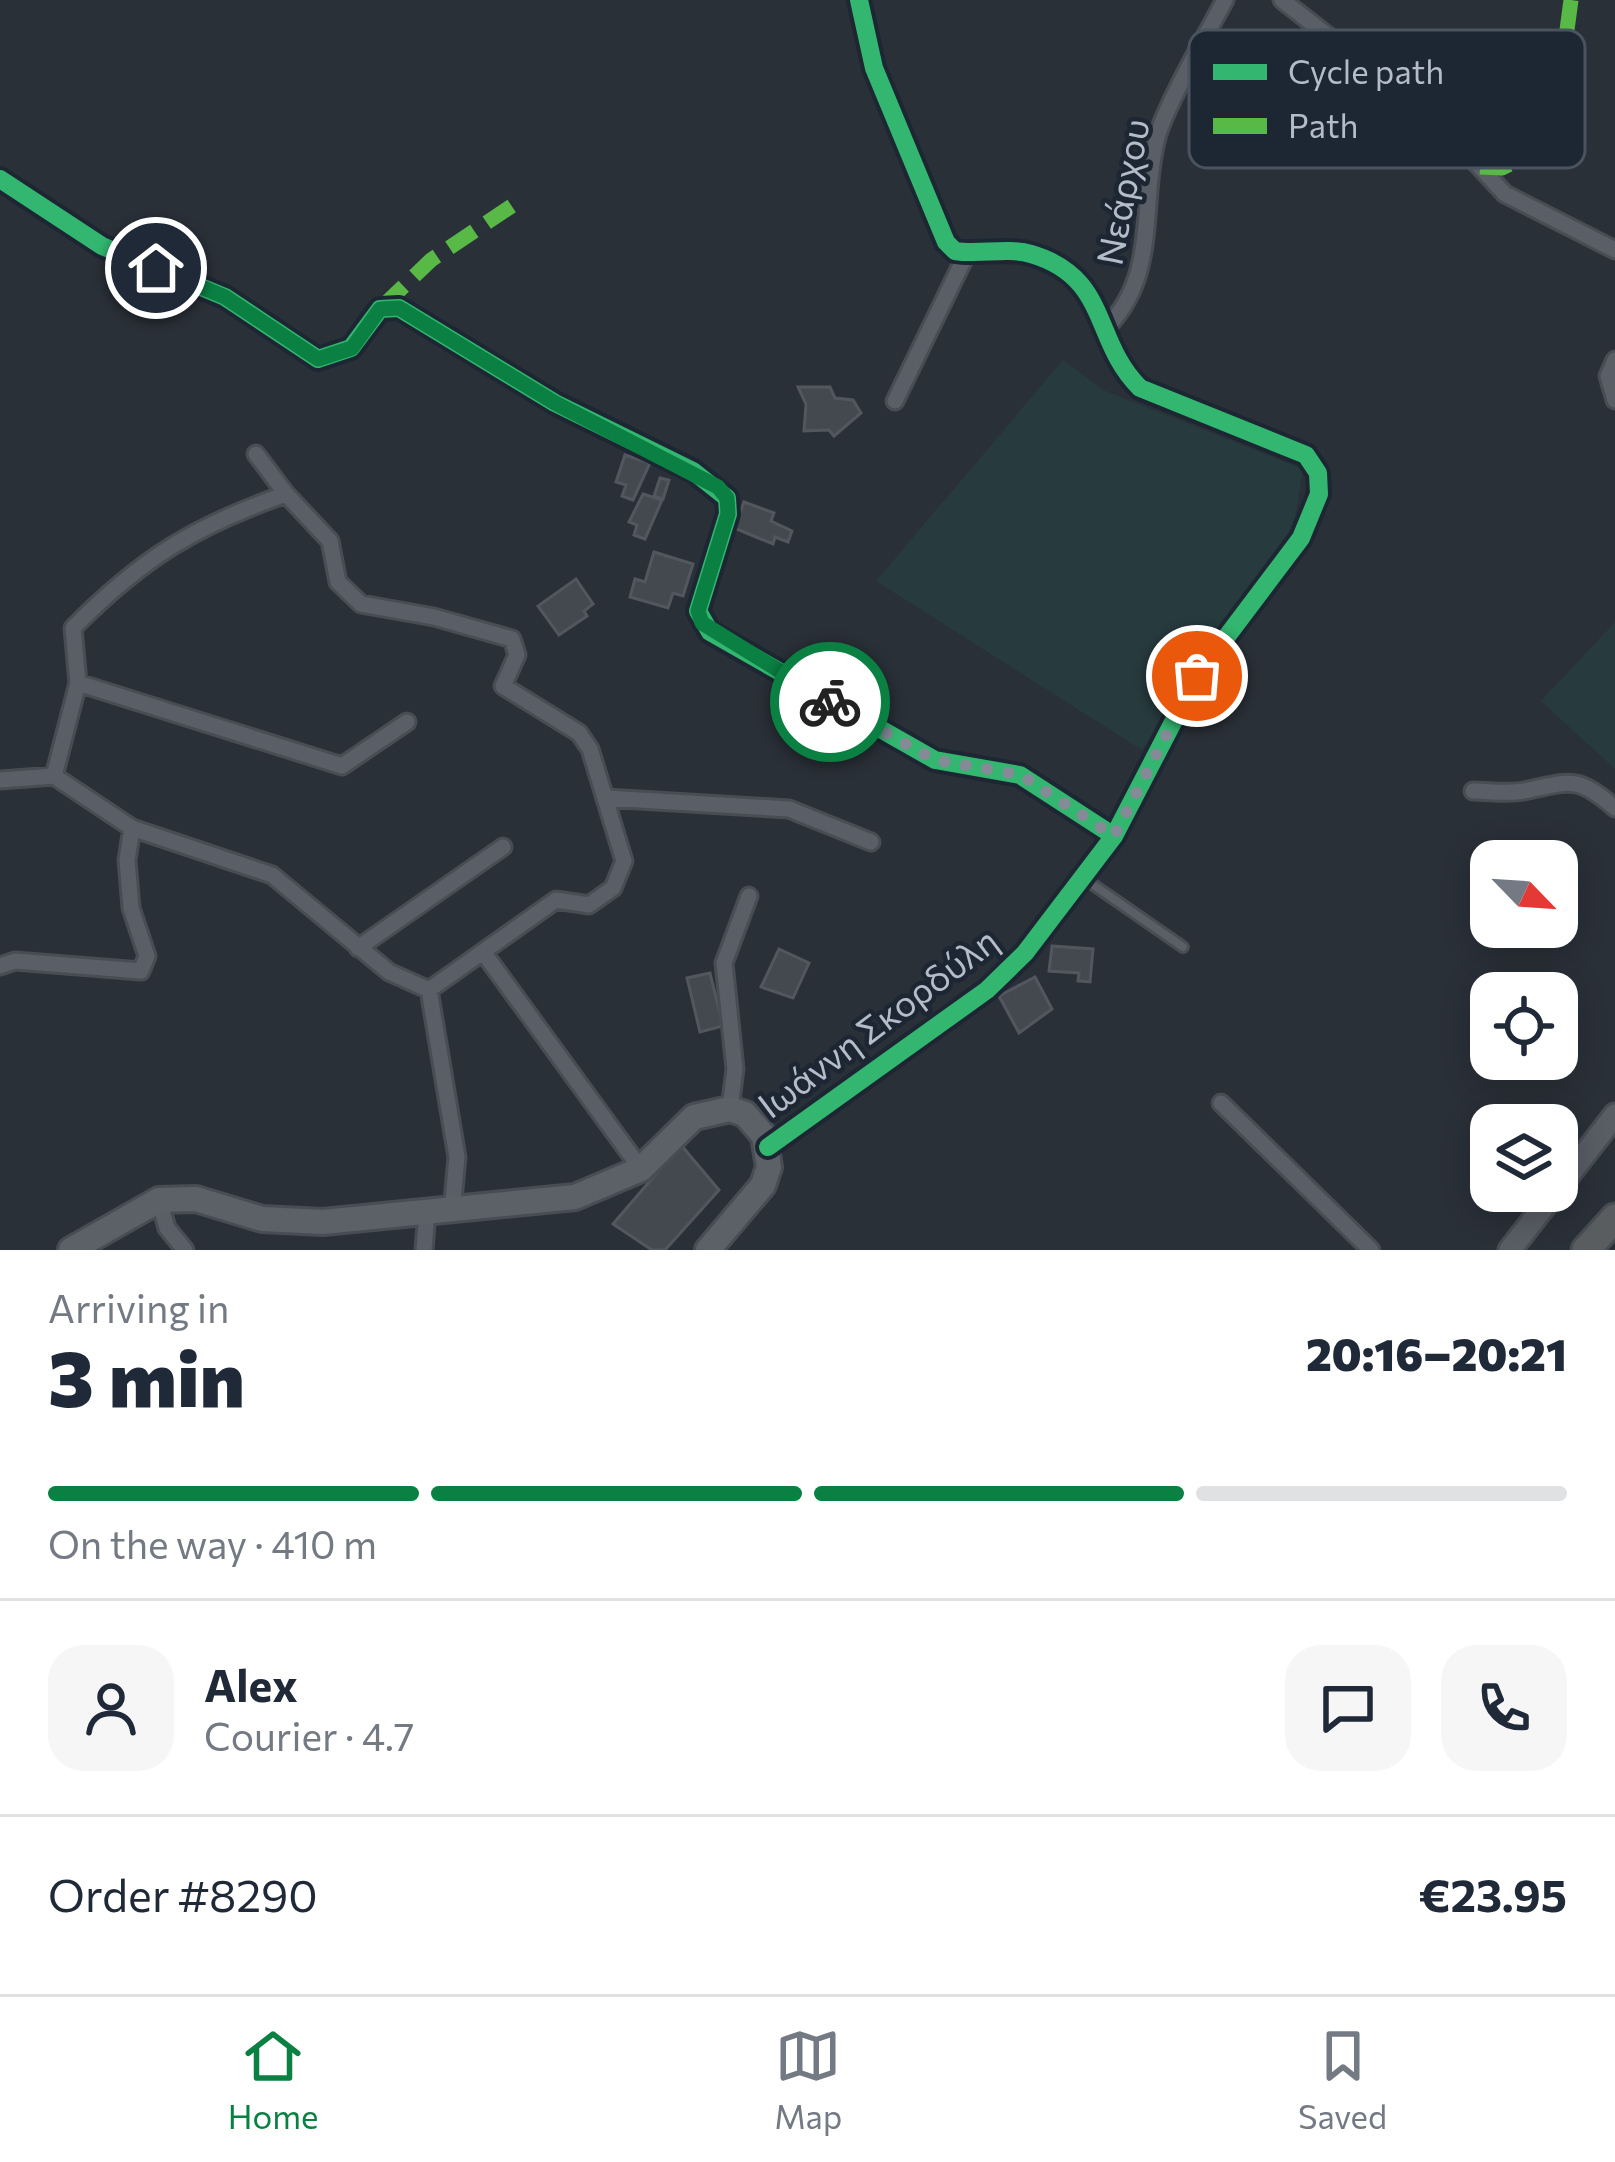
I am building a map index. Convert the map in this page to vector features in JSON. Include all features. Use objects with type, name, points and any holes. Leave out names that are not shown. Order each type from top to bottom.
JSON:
[{"type":"highway","points":[[1586,1250],[1615,1218]]},
{"type":"main road","points":[[70,1250],[159,1201],[196,1199],[262,1219],[323,1222],[574,1197],[641,1169],[694,1117],[730,1109],[745,1114],[768,1147],[763,1185],[708,1250]]},
{"type":"street","points":[[859,0],[874,68],[946,242],[967,253],[895,401]]},
{"type":"street","name":"Νεάρχου","points":[[1210,30],[1225,0]]},
{"type":"street","points":[[1282,0],[1320,30]]},
{"type":"street","name":"Νεάρχου","points":[[1107,327],[1128,305],[1145,254],[1149,176],[1158,134],[1189,72]]},
{"type":"street","points":[[1481,168],[1505,194],[1615,250]]},
{"type":"street","points":[[0,178],[102,246],[225,297],[318,359],[352,348],[380,309],[399,308],[555,403],[718,487],[727,498],[728,514],[698,611],[710,632],[935,760],[1021,775],[1114,836]]},
{"type":"street","name":"Ιωάννη Σκορδύλη","points":[[768,1147],[987,990],[1025,953],[1114,836],[1197,676],[1282,569],[1319,494],[1318,473],[1306,455],[1140,388],[1127,375],[1084,283],[1056,263],[1025,252],[967,253]]},
{"type":"street","points":[[1615,360],[1608,376],[1615,400]]},
{"type":"street","points":[[256,454],[330,541],[338,582],[362,604],[434,617],[512,639],[517,655],[502,686],[579,733],[606,798],[624,861],[613,888],[589,905],[556,900],[429,990]]},
{"type":"street","points":[[54,776],[78,683],[73,628],[107,593],[196,527],[286,494]]},
{"type":"street","points":[[78,683],[342,766],[407,722]]},
{"type":"street","points":[[0,780],[54,776],[132,828],[272,875],[389,972],[429,990]]},
{"type":"street","points":[[1473,791],[1526,791],[1556,780],[1572,781],[1615,808]]},
{"type":"street","points":[[606,798],[789,808],[871,842]]},
{"type":"street","points":[[0,966],[15,961],[141,970],[147,956],[131,908],[127,860],[132,828]]},
{"type":"street","points":[[358,948],[503,847]]},
{"type":"street","points":[[730,1109],[735,1070],[724,962],[748,896]]},
{"type":"street","points":[[483,952],[641,1169]]},
{"type":"street","points":[[424,1250],[458,1157],[429,990]]},
{"type":"street","points":[[1221,1103],[1371,1250]]},
{"type":"street","points":[[1578,1163],[1615,1115]]},
{"type":"street","points":[[159,1201],[167,1228],[185,1250]]},
{"type":"street","points":[[1510,1250],[1540,1212]]},
{"type":"lane","points":[[1081,876],[1183,947]]},
{"type":"green space","points":[[1063,360],[1103,390],[1303,469],[1294,525],[1142,750],[876,581]]},
{"type":"green space","points":[[1615,622],[1615,769],[1541,701]]},
{"type":"building","points":[[798,387],[830,387],[835,398],[853,400],[861,413],[834,436],[829,430],[804,431],[806,404]]},
{"type":"building","points":[[625,455],[650,463],[633,500],[622,496],[626,485],[616,482]]},
{"type":"building","points":[[660,478],[669,480],[663,499],[654,496]]},
{"type":"building","points":[[643,494],[662,500],[645,539],[634,535],[637,525],[629,522]]},
{"type":"building","points":[[744,502],[774,513],[771,521],[792,531],[788,542],[775,537],[773,544],[734,528]]},
{"type":"building","points":[[654,552],[693,564],[683,596],[673,593],[668,608],[630,597],[635,579],[645,582]]},
{"type":"building","points":[[576,579],[593,604],[584,611],[587,616],[559,635],[538,606]]},
{"type":"building","points":[[1052,946],[1093,949],[1090,982],[1078,981],[1079,973],[1049,971]]},
{"type":"building","points":[[779,949],[809,963],[793,998],[761,987]]},
{"type":"building","points":[[710,973],[723,1026],[700,1032],[687,978]]},
{"type":"building","points":[[1035,977],[1052,1009],[1019,1033],[999,996]]},
{"type":"building","points":[[681,1145],[719,1190],[665,1250],[652,1250],[613,1224]]},
{"type":"marked path","points":[[1567,30],[1571,0]]},
{"type":"marked path","points":[[382,307],[431,260],[519,201]]},
{"type":"cycle path","points":[[768,1147],[987,990],[1025,953],[1114,836],[1197,676],[1301,538],[1319,494],[1318,473],[1306,455],[1140,388],[1125,370],[1088,294],[1056,264],[1022,252],[955,251],[946,242],[874,68],[859,0]]},
{"type":"cycle path","points":[[0,179],[102,246],[225,297],[318,359],[351,348],[380,309],[399,308],[555,403],[693,471],[727,498],[728,514],[698,611],[710,632],[935,760],[1020,775],[1114,836]]},
{"type":"way so far","points":[[830,702],[935,760],[992,766],[1021,775],[1114,836],[1197,676]]},
{"type":"route","points":[[156,268],[225,297],[318,359],[327,360],[352,348],[380,309],[399,308],[555,403],[718,487],[727,498],[728,514],[698,611],[702,623],[830,702]]}]
